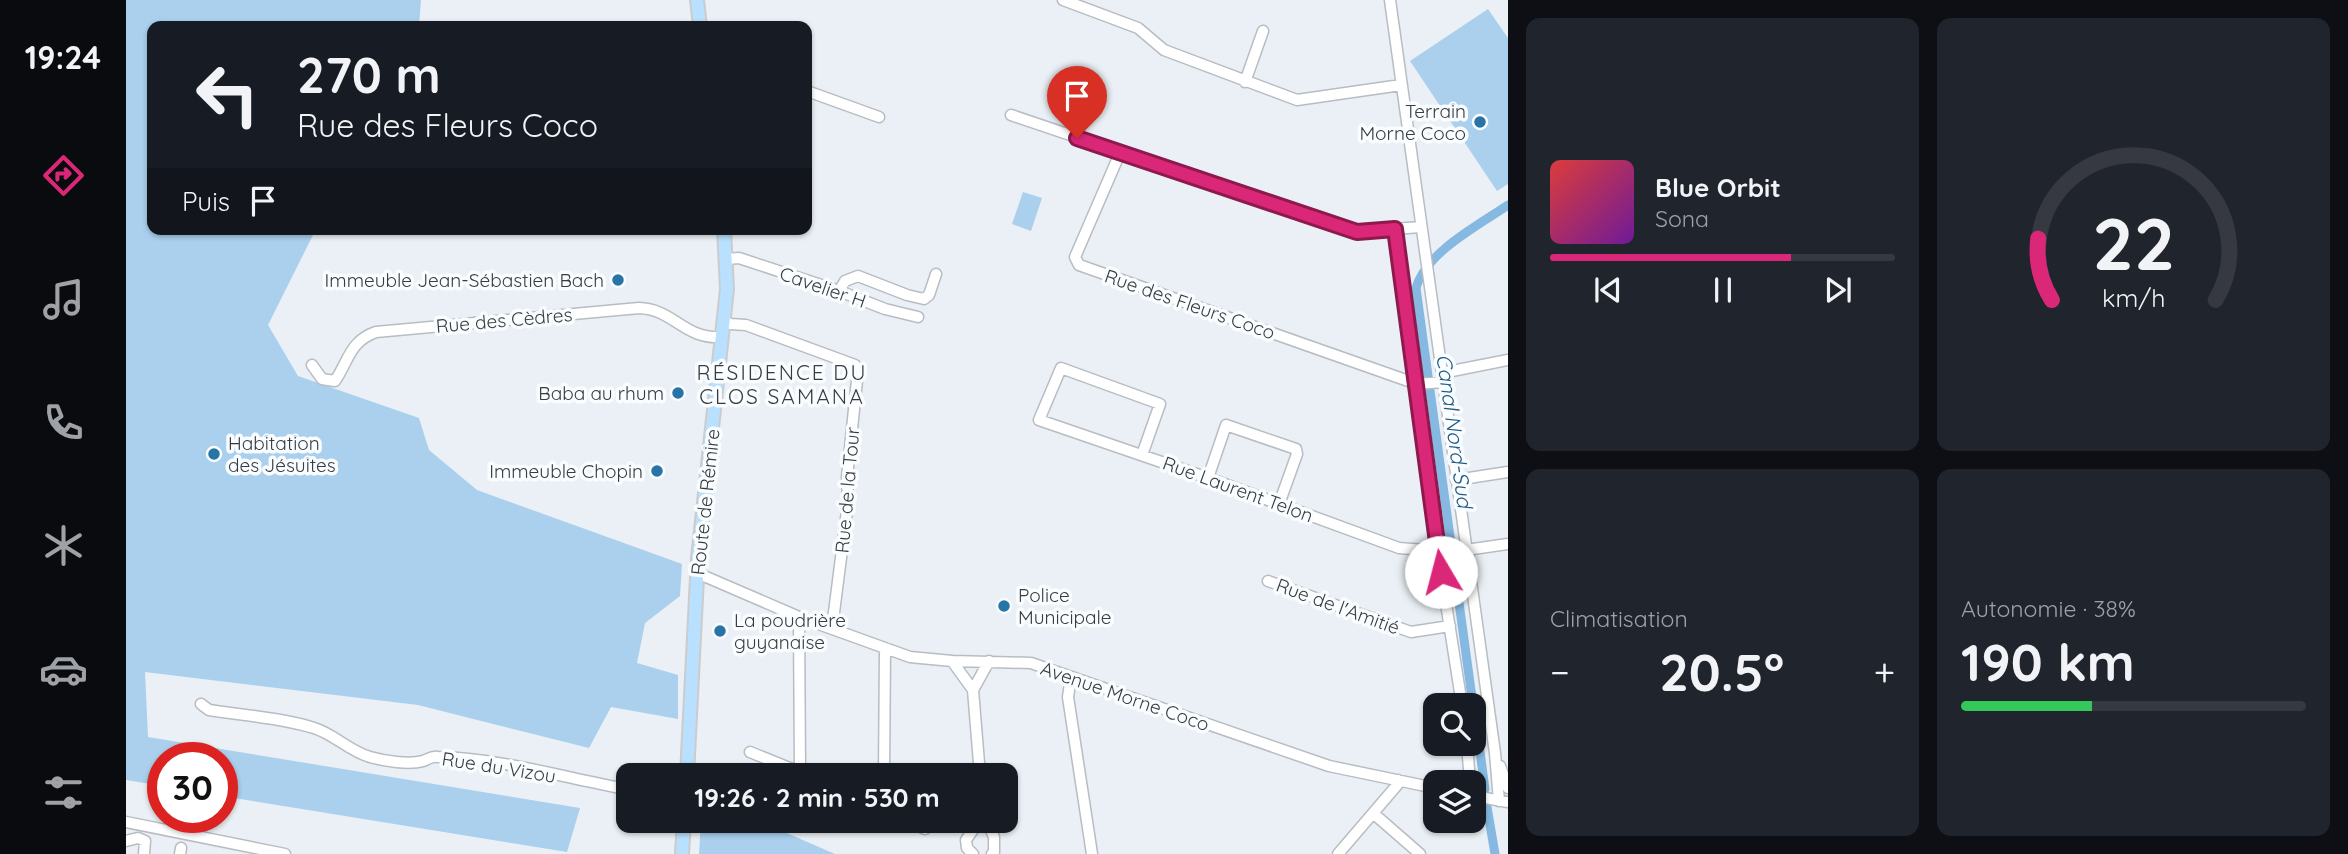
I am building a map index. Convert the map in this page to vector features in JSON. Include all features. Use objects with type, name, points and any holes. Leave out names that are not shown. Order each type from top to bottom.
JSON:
[{"type":"main road","points":[[697,0],[699,21]]},
{"type":"main road","name":"Route de Rémire","points":[[688,763],[697,573],[725,321],[727,258],[725,235]]},
{"type":"main road","points":[[682,854],[683,833]]},
{"type":"street","points":[[1063,0],[1138,28],[1164,50],[1297,100],[1401,85]]},
{"type":"street","points":[[1390,0],[1414,228],[1426,258],[1441,379],[1504,801],[1486,798]]},
{"type":"street","points":[[1245,82],[1263,31]]},
{"type":"street","points":[[812,93],[878,117]]},
{"type":"street","points":[[1011,115],[1357,232],[1414,228]]},
{"type":"street","name":"Rue des Fleurs Coco","points":[[1120,153],[1075,257],[1079,265],[1418,384]]},
{"type":"street","points":[[1395,229],[1418,384],[1438,551],[1460,693]]},
{"type":"street","name":"Cavelier H","points":[[727,258],[739,258],[885,309],[918,317]]},
{"type":"street","points":[[839,291],[845,281],[858,276],[924,299],[929,295],[936,274]]},
{"type":"street","name":"Rue des Cèdres","points":[[312,365],[322,379],[335,381],[361,337],[376,332],[639,308],[665,314],[701,336],[722,337]]},
{"type":"street","name":"Rue de la Tour","points":[[725,321],[750,327],[855,365],[858,371],[848,503],[832,628]]},
{"type":"street","points":[[1418,384],[1508,360]]},
{"type":"street","name":"Rue Laurent Telon","points":[[1142,455],[1160,404],[1065,367],[1059,370],[1039,420],[1399,548],[1438,551]]},
{"type":"street","points":[[1208,478],[1226,425],[1296,449],[1297,454],[1279,504]]},
{"type":"street","points":[[1457,480],[1508,472]]},
{"type":"street","points":[[1466,550],[1508,544]]},
{"type":"street","name":"Avenue Morne Coco","points":[[697,573],[799,617],[910,657],[1031,663],[1329,766],[1423,785]]},
{"type":"street","name":"Rue de l'Amitié","points":[[1268,581],[1411,632],[1450,626]]},
{"type":"street","points":[[799,617],[804,763]]},
{"type":"street","points":[[884,763],[885,648]]},
{"type":"street","points":[[951,661],[973,691],[979,763]]},
{"type":"street","points":[[973,691],[989,661]]},
{"type":"street","points":[[1070,677],[1068,697],[1092,854]]},
{"type":"street","name":"Rue du Vizou","points":[[201,704],[209,710],[311,727],[328,733],[371,758],[403,762],[437,757],[464,759],[616,788]]},
{"type":"street","points":[[750,752],[777,763]]},
{"type":"street","points":[[1495,753],[1508,788]]},
{"type":"street","points":[[1338,854],[1398,780]]},
{"type":"street","points":[[1373,813],[1420,854]]},
{"type":"street","points":[[126,822],[285,854]]},
{"type":"street","points":[[970,833],[965,840],[967,848],[974,854]]},
{"type":"street","points":[[992,833],[992,854]]},
{"type":"street","points":[[126,841],[138,838],[145,841],[144,854]]},
{"type":"shaded area","points":[[126,0],[421,0],[419,21],[147,21],[147,235],[313,235],[268,325],[298,376],[419,418],[429,450],[477,490],[682,564],[680,596],[645,623],[637,663],[678,675],[678,719],[611,707],[589,748],[418,705],[145,672],[148,737],[178,742],[147,742],[147,783],[126,780]]},
{"type":"shaded area","name":"Terrain Morne Coco","points":[[1488,9],[1508,38],[1508,184],[1497,191],[1410,61]]},
{"type":"shaded area","points":[[1023,192],[1042,198],[1031,231],[1012,224]]},
{"type":"shaded area","points":[[238,752],[580,808],[567,852],[238,799]]},
{"type":"shaded area","points":[[700,833],[787,833],[835,854],[699,854]]},
{"type":"waterway","name":"Canal Nord-Sud","points":[[1471,693],[1416,288],[1422,275],[1442,251],[1508,205]]},
{"type":"waterway","name":"Canal Nord-Sud","points":[[1481,756],[1482,770]]},
{"type":"waterway","name":"Canal Nord-Sud","points":[[1487,807],[1495,854]]},
{"type":"place","name":"Terrain Morne Coco","points":[[1480,122]]},
{"type":"place","name":"Immeuble Jean-Sébastien Bach","points":[[618,280]]},
{"type":"place","name":"Baba au rhum","points":[[678,393]]},
{"type":"place","name":"Habitation des Jésuites","points":[[214,454]]},
{"type":"place","name":"Immeuble Chopin","points":[[657,471]]},
{"type":"place","name":"Police Municipale","points":[[1004,606]]},
{"type":"place","name":"La poudrière guyanaise","points":[[720,631]]},
{"type":"district","name":"RÉSIDENCE DU CLOS SAMANA","points":[[782,385]]},
{"type":"route","points":[[1077,138],[1357,232],[1395,229],[1441,572]]}]
